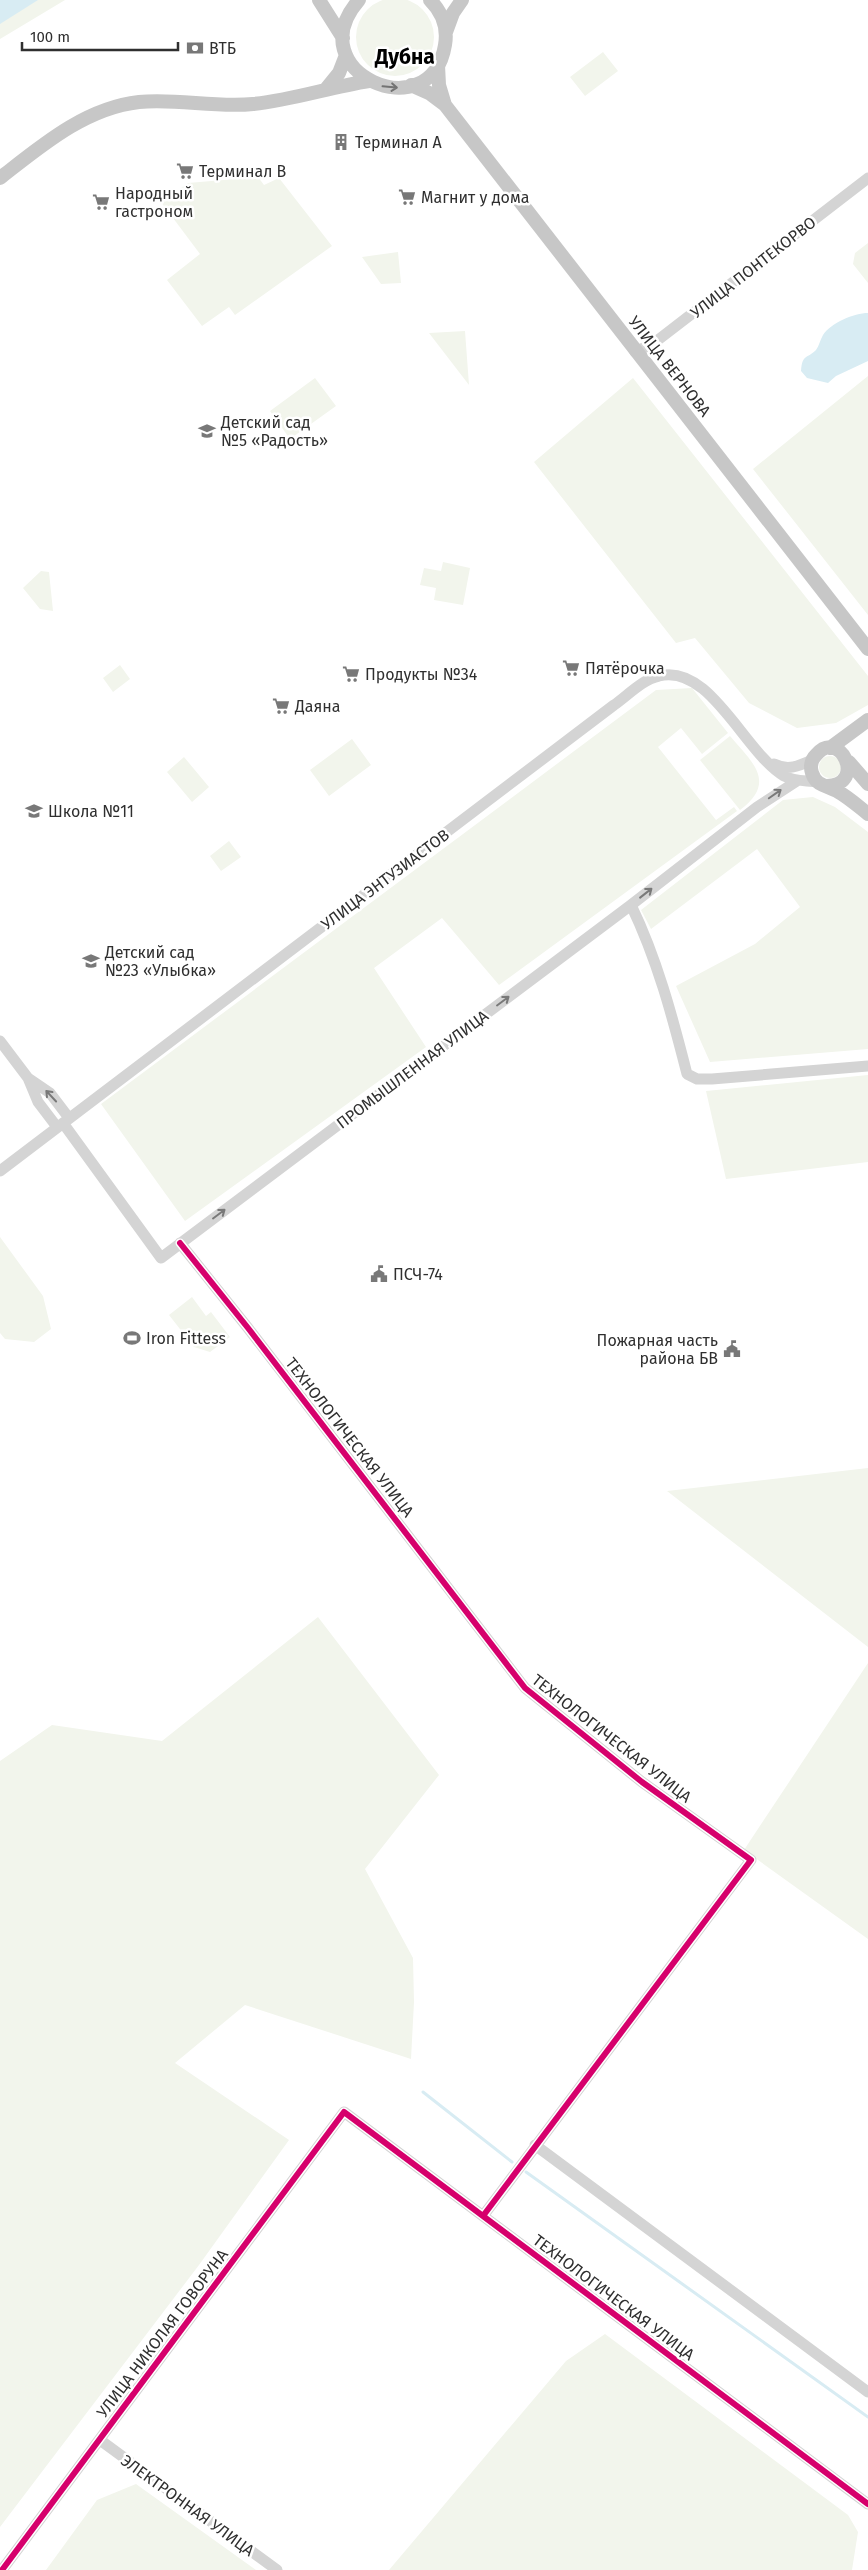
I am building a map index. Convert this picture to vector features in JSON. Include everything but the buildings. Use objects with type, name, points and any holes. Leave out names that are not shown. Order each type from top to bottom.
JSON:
[{"type":"main road","points":[[319,0],[343,38],[346,55],[355,70],[369,82]]},
{"type":"main road","points":[[343,38],[348,15],[348,0]]},
{"type":"main road","points":[[348,15],[359,0]]},
{"type":"main road","points":[[430,0],[440,12],[446,32]]},
{"type":"main road","points":[[0,178],[58,134],[90,115],[120,106],[139,102],[252,104],[294,99],[326,89],[369,82],[394,88],[411,86],[426,78],[438,65],[445,49],[446,32],[453,13],[462,0]]},
{"type":"main road","points":[[326,89],[339,73],[346,55]]},
{"type":"main road","name":"УЛИЦА ВЕРНОВА","points":[[438,65],[439,85],[445,105]]},
{"type":"main road","name":"УЛИЦА ВЕРНОВА","points":[[411,86],[429,93],[445,105],[635,352],[868,649]]},
{"type":"main road","points":[[865,722],[830,748],[820,751],[812,760],[813,775],[822,784],[868,814]]},
{"type":"main road","points":[[822,784],[843,782],[848,775],[848,759],[852,741],[865,722]]},
{"type":"main road","points":[[830,748],[842,751],[868,784]]},
{"type":"street","name":"УЛИЦА ПОНТЕКОРВО","points":[[635,352],[654,343],[868,178]]},
{"type":"street","name":"УЛИЦА ЭНТУЗИАСТОВ","points":[[0,1171],[627,696],[658,676],[680,675],[695,681],[716,701],[763,759],[785,777],[797,781],[822,784]]},
{"type":"street","name":"УЛИЦА ЭНТУЗИАСТОВ","points":[[763,759],[785,768],[794,768],[812,760]]},
{"type":"street","name":"ПРОМЫШЛЕННАЯ УЛИЦА","points":[[63,1123],[161,1258],[631,905],[756,807],[797,781]]},
{"type":"street","points":[[631,905],[648,939],[665,989],[687,1074],[697,1079],[712,1079],[868,1066]]},
{"type":"street","points":[[0,1041],[28,1078],[38,1102],[63,1123]]},
{"type":"street","name":"ТЕХНОЛОГИЧЕСКАЯ УЛИЦА","points":[[180,1243],[248,1328],[525,1688],[642,1782],[751,1860],[535,2145]]},
{"type":"street","name":"ТЕХНОЛОГИЧЕСКАЯ УЛИЦА","points":[[344,2112],[868,2504]]},
{"type":"street","name":"УЛИЦА НИКОЛАЯ ГОВОРУНА","points":[[2,2570],[344,2112]]},
{"type":"street","points":[[483,2216],[535,2145],[868,2392]]},
{"type":"street","name":"ЭЛЕКТРОННАЯ УЛИЦА","points":[[100,2440],[277,2570]]},
{"type":"shaded area","points":[[395,-2],[410,1],[427,15],[431,22],[434,37],[431,52],[417,69],[410,73],[395,76],[380,73],[363,59],[359,52],[356,37],[359,22],[373,5],[380,1]]},
{"type":"shaded area","points":[[0,0],[65,0],[0,39]]},
{"type":"shaded area","points":[[0,0],[38,0],[0,24]]},
{"type":"shaded area","points":[[603,52],[618,71],[585,96],[570,77]]},
{"type":"shaded area","points":[[258,177],[264,185],[279,178],[332,246],[235,315],[229,307],[202,326],[167,280],[200,254],[161,202],[188,183]]},
{"type":"shaded area","points":[[868,243],[868,283],[853,264],[855,253]]},
{"type":"shaded area","points":[[398,252],[401,283],[381,284],[362,257]]},
{"type":"shaded area","points":[[868,313],[868,361],[836,376],[828,383],[807,378],[801,371],[804,359],[816,350],[823,335],[831,326],[856,315]]},
{"type":"shaded area","points":[[465,331],[469,385],[429,333]]},
{"type":"shaded area","points":[[868,376],[868,615],[753,469]]},
{"type":"shaded area","points":[[315,378],[336,406],[290,439],[270,411]]},
{"type":"shaded area","points":[[633,378],[868,676],[868,705],[836,723],[797,728],[749,703],[695,638],[676,643],[534,462]]},
{"type":"shaded area","points":[[443,562],[470,568],[463,605],[434,600],[436,588],[420,585],[424,568],[441,571]]},
{"type":"shaded area","points":[[41,571],[49,572],[53,611],[40,609],[23,588]]},
{"type":"shaded area","points":[[120,665],[130,679],[113,692],[103,678]]},
{"type":"shaded area","points":[[692,688],[728,733],[702,754],[681,728],[658,747],[716,820],[734,807],[737,811],[499,985],[442,918],[374,968],[426,1047],[185,1221],[101,1104],[656,690]]},
{"type":"shaded area","points":[[730,736],[758,773],[757,790],[751,800],[740,810],[700,760]]},
{"type":"shaded area","points":[[352,739],[371,765],[329,796],[310,770]]},
{"type":"shaded area","points":[[830,756],[838,759],[841,767],[838,775],[830,778],[822,775],[819,767],[822,759]]},
{"type":"shaded area","points":[[184,757],[209,787],[192,802],[167,772]]},
{"type":"shaded area","points":[[813,797],[835,807],[868,832],[868,1049],[710,1062],[676,986],[755,944],[800,907],[757,849],[651,929],[641,910],[783,800]]},
{"type":"shaded area","points":[[229,841],[241,857],[221,871],[210,856]]},
{"type":"shaded area","points":[[868,1075],[868,1162],[726,1179],[706,1091]]},
{"type":"shaded area","points":[[0,1237],[43,1296],[51,1329],[34,1342],[5,1339],[0,1333]]},
{"type":"shaded area","points":[[192,1297],[206,1316],[211,1312],[230,1337],[210,1352],[194,1347],[169,1315]]},
{"type":"shaded area","points":[[868,1468],[868,1647],[667,1491]]},
{"type":"shaded area","points":[[318,1617],[439,1775],[365,1869],[413,1958],[414,2002],[411,2059],[245,2005],[175,2063],[289,2140],[199,2265],[0,2527],[0,1761],[52,1725],[162,1741]]},
{"type":"shaded area","points":[[868,1663],[868,1939],[744,1850]]},
{"type":"shaded area","points":[[605,2334],[848,2515],[858,2532],[852,2570],[389,2570],[566,2361]]},
{"type":"shaded area","points":[[136,2484],[256,2570],[46,2570],[97,2500]]},
{"type":"waterway","points":[[423,2092],[512,2162]]},
{"type":"waterway","points":[[526,2172],[868,2417]]},
{"type":"cycle path","points":[[180,1243],[248,1328],[525,1688],[642,1782],[751,1860],[483,2216]]},
{"type":"cycle path","points":[[2,2570],[344,2112],[868,2504]]},
{"type":"place","name":"ВТБ","points":[[195,48]]},
{"type":"place","name":"Терминал А","points":[[341,142]]},
{"type":"place","name":"Терминал B","points":[[185,171]]},
{"type":"place","name":"Магнит у дома","points":[[407,197]]},
{"type":"place","name":"Народный гастроном","points":[[101,202]]},
{"type":"place","name":"Детский сад №5 «Радость»","points":[[207,431]]},
{"type":"place","name":"Пятёрочка","points":[[571,668]]},
{"type":"place","name":"Продукты №34","points":[[351,674]]},
{"type":"place","name":"Даяна","points":[[281,706]]},
{"type":"place","name":"Школа №11","points":[[34,811]]},
{"type":"place","name":"Детский сад №23 «Улыбка»","points":[[91,961]]},
{"type":"place","name":"ПСЧ-74","points":[[379,1274]]},
{"type":"place","name":"Iron Fittess","points":[[132,1338]]},
{"type":"place","name":"Пожарная часть района БВ","points":[[732,1349]]},
{"type":"district","name":"Дубна","points":[[405,57]]}]
